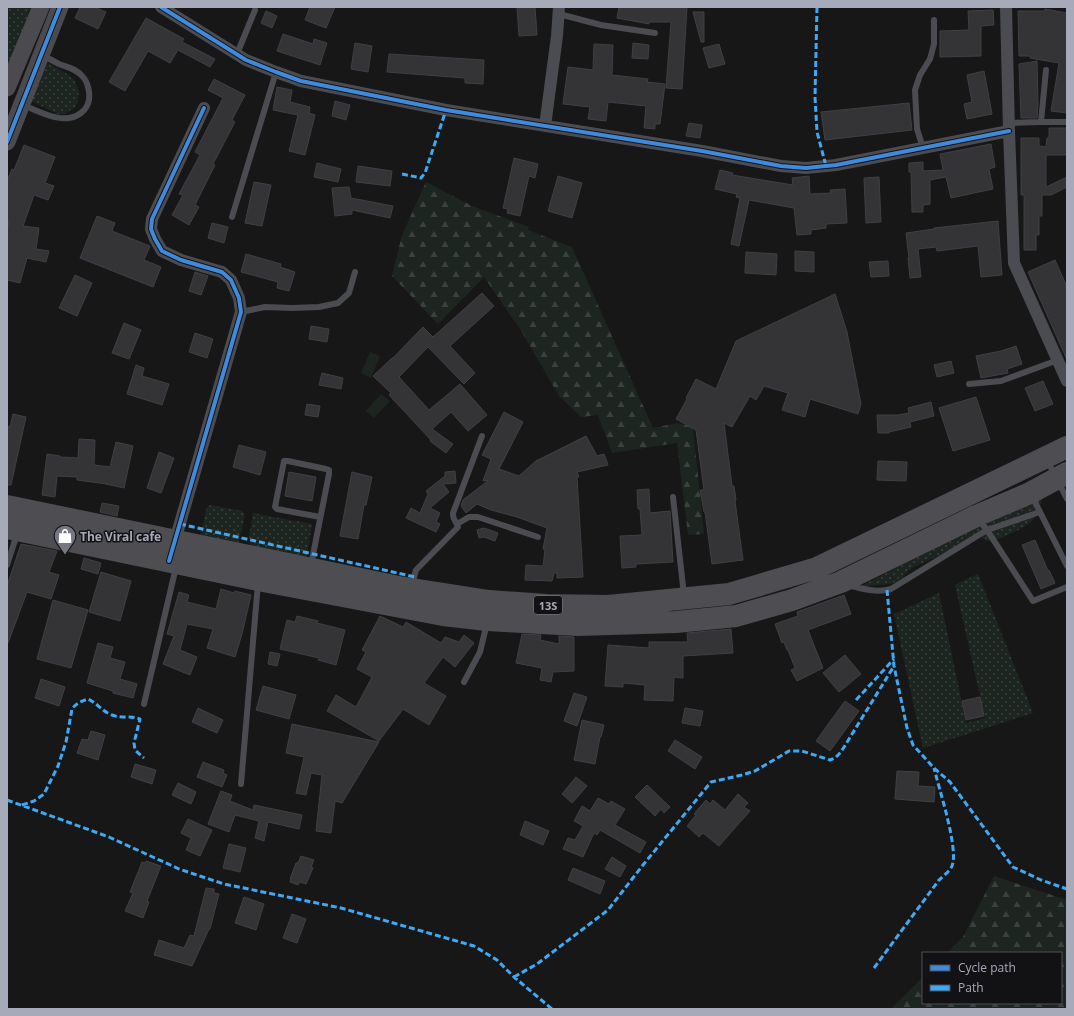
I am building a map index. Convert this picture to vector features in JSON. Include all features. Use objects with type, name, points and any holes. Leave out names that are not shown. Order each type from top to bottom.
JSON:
[{"type":"highway","name":"13S","points":[[13,529],[174,555],[310,569],[402,594],[444,615],[487,620],[578,625],[676,622],[736,616],[792,600],[829,575],[1067,447]]},
{"type":"highway","name":"13S","points":[[7,506],[258,580],[547,606],[608,606],[729,594],[829,575],[981,523],[1062,475]]},
{"type":"street","points":[[7,88],[41,7]]},
{"type":"street","points":[[7,142],[60,7]]},
{"type":"street","points":[[161,7],[246,60],[301,81],[446,110],[702,151],[781,166],[806,168],[836,165],[922,148],[1009,127]]},
{"type":"street","points":[[1006,7],[1014,262],[1067,381]]},
{"type":"street","points":[[545,126],[559,10]]},
{"type":"street","points":[[174,555],[241,312],[239,298],[231,280],[222,272],[181,260],[162,250],[151,229],[152,219],[204,108]]},
{"type":"lane","points":[[237,54],[255,10]]},
{"type":"lane","points":[[559,10],[601,25],[655,33]]},
{"type":"lane","points":[[922,148],[917,129],[915,90],[920,75],[930,60],[934,44],[934,20]]},
{"type":"lane","points":[[22,104],[57,118],[68,119],[78,116],[85,110],[89,101],[87,84],[83,77],[73,69],[59,64],[41,54]]},
{"type":"lane","points":[[1041,122],[1046,70]]},
{"type":"lane","points":[[232,217],[276,72]]},
{"type":"lane","points":[[1009,127],[1041,122],[1067,122]]},
{"type":"lane","points":[[241,312],[265,306],[292,308],[318,307],[338,303],[349,293],[355,272]]},
{"type":"lane","points":[[969,384],[1001,381],[1058,360]]},
{"type":"lane","points":[[402,594],[416,570],[457,528],[458,526],[452,516],[482,436]]},
{"type":"lane","points":[[1045,458],[1062,475],[1067,500]]},
{"type":"lane","points":[[310,569],[329,474],[329,470],[284,461],[275,507],[277,509],[320,518]]},
{"type":"lane","points":[[1030,493],[1067,566]]},
{"type":"lane","points":[[672,497],[684,598]]},
{"type":"lane","points":[[1040,512],[981,523],[1033,601],[1067,587]]},
{"type":"lane","points":[[457,524],[469,517],[478,517],[538,537]]},
{"type":"lane","points":[[7,565],[13,529]]},
{"type":"lane","points":[[144,704],[174,555]]},
{"type":"lane","points":[[241,784],[258,580]]},
{"type":"lane","points":[[464,682],[480,652],[487,620]]},
{"type":"green space","points":[[7,7],[34,7],[7,80]]},
{"type":"green space","points":[[48,63],[69,75],[74,80],[79,91],[78,101],[75,107],[65,114],[58,114],[31,101]]},
{"type":"green space","points":[[426,182],[472,206],[529,227],[528,230],[572,247],[653,428],[678,423],[693,427],[704,534],[688,535],[677,443],[612,453],[598,415],[581,417],[559,396],[522,332],[484,277],[438,324],[392,276],[402,235]]},
{"type":"green space","points":[[370,352],[380,356],[371,378],[361,373]]},
{"type":"green space","points":[[381,394],[390,401],[374,418],[366,411]]},
{"type":"green space","points":[[1038,495],[1042,498],[1041,504],[1039,504],[1035,516],[1031,522],[1004,537],[988,541],[981,536],[914,567],[905,574],[903,578],[891,584],[861,586]]},
{"type":"green space","points":[[210,505],[242,511],[245,515],[238,545],[200,536],[207,507]]},
{"type":"green space","points":[[253,513],[312,524],[307,556],[303,560],[251,549],[249,537]]},
{"type":"green space","points":[[978,574],[1033,713],[923,748],[894,614],[939,593],[966,723],[985,718],[955,585]]},
{"type":"green space","points":[[994,876],[1067,900],[1067,1009],[891,1009],[922,978],[922,1004],[1062,1004],[1062,952],[948,952],[963,937]]},
{"type":"building","points":[[80,7],[94,7],[106,12],[98,29],[75,18]]},
{"type":"building","points":[[310,7],[335,7],[326,28],[305,20]]},
{"type":"building","points":[[517,7],[535,7],[537,35],[519,36]]},
{"type":"building","points":[[619,7],[687,7],[682,89],[666,88],[671,22],[649,22],[649,24],[617,18]]},
{"type":"building","points":[[1045,9],[1067,13],[1067,113],[1051,111],[1059,63],[1030,58],[1030,56],[1019,56],[1018,11],[1045,11]]},
{"type":"building","points":[[993,10],[994,25],[981,26],[981,56],[940,57],[940,31],[969,30],[968,11]]},
{"type":"building","points":[[266,11],[277,16],[272,28],[261,23]]},
{"type":"building","points":[[693,12],[704,12],[704,42],[701,42]]},
{"type":"building","points":[[146,18],[184,39],[182,42],[215,59],[210,67],[178,50],[170,63],[148,51],[125,91],[109,82]]},
{"type":"building","points":[[283,34],[313,44],[314,39],[327,43],[320,65],[277,51]]},
{"type":"building","points":[[355,43],[372,46],[368,72],[351,69]]},
{"type":"building","points":[[633,43],[649,45],[648,59],[632,58]]},
{"type":"building","points":[[594,44],[613,45],[612,75],[648,79],[647,82],[665,84],[660,124],[655,124],[655,129],[644,128],[646,106],[608,102],[606,121],[588,119],[590,107],[563,104],[568,67],[593,70]]},
{"type":"building","points":[[719,44],[725,64],[709,68],[703,48]]},
{"type":"building","points":[[389,54],[484,60],[483,84],[465,83],[465,78],[387,72]]},
{"type":"building","points":[[1037,61],[1037,118],[1021,118],[1019,64]]},
{"type":"building","points":[[984,71],[992,114],[967,119],[964,104],[972,102],[967,75]]},
{"type":"building","points":[[214,79],[245,95],[232,120],[235,122],[213,164],[215,165],[195,205],[199,207],[189,225],[172,215],[183,195],[179,194],[200,155],[195,152],[223,98],[208,90]]},
{"type":"building","points":[[277,87],[292,90],[290,102],[310,107],[309,113],[315,115],[305,155],[289,151],[298,115],[273,110]]},
{"type":"building","points":[[335,101],[350,105],[346,120],[332,116]]},
{"type":"building","points":[[909,103],[912,130],[825,140],[821,112]]},
{"type":"building","points":[[689,123],[702,125],[700,138],[686,136]]},
{"type":"building","points":[[1049,128],[1067,128],[1067,155],[1046,155],[1046,187],[1067,177],[1067,187],[1051,195],[1042,195],[1042,216],[1039,216],[1039,235],[1036,235],[1036,250],[1024,250],[1024,195],[1021,195],[1021,138],[1039,138],[1039,146],[1046,147],[1047,138],[1049,138]]},
{"type":"building","points":[[991,144],[995,167],[989,169],[993,189],[951,198],[946,177],[930,180],[930,204],[923,205],[923,212],[912,212],[911,172],[909,172],[909,163],[923,162],[923,171],[943,170],[940,154]]},
{"type":"building","points":[[24,145],[55,157],[45,183],[54,186],[48,200],[34,195],[23,226],[39,228],[36,249],[49,251],[46,262],[27,258],[20,283],[7,280],[7,233],[9,220],[7,220],[7,181],[12,169],[14,170]]},
{"type":"building","points":[[514,158],[538,164],[535,178],[529,176],[520,216],[507,213],[508,209],[503,208]]},
{"type":"building","points":[[317,163],[341,169],[338,182],[314,177]]},
{"type":"building","points":[[358,166],[392,171],[390,186],[356,182]]},
{"type":"building","points":[[720,170],[733,173],[732,175],[793,185],[792,178],[809,176],[810,194],[831,193],[830,190],[845,189],[847,223],[826,224],[826,228],[811,230],[811,234],[797,235],[794,208],[749,200],[739,246],[731,244],[740,198],[736,197],[737,194],[715,189]]},
{"type":"building","points":[[558,176],[582,183],[572,218],[548,211]]},
{"type":"building","points":[[879,177],[881,222],[866,223],[864,178]]},
{"type":"building","points":[[254,182],[271,185],[262,226],[245,223]]},
{"type":"building","points":[[349,187],[351,198],[393,206],[390,218],[352,210],[352,214],[335,216],[332,188]]},
{"type":"building","points":[[97,216],[115,223],[112,231],[150,246],[144,260],[161,267],[153,287],[80,258]]},
{"type":"building","points":[[998,221],[1002,275],[981,277],[978,246],[937,251],[936,247],[918,249],[921,277],[910,278],[906,233],[934,228]]},
{"type":"building","points":[[212,223],[228,227],[224,243],[208,238]]},
{"type":"building","points":[[795,251],[814,252],[814,272],[795,271]]},
{"type":"building","points":[[746,252],[777,254],[776,275],[745,273]]},
{"type":"building","points":[[246,254],[281,264],[280,267],[295,272],[289,291],[277,288],[278,282],[241,272]]},
{"type":"building","points":[[1055,260],[1067,287],[1067,360],[1028,272]]},
{"type":"building","points":[[888,261],[889,276],[871,277],[869,262]]},
{"type":"building","points":[[195,272],[208,276],[201,295],[189,291]]},
{"type":"building","points":[[75,275],[92,283],[77,316],[59,308]]},
{"type":"building","points":[[482,293],[494,306],[450,346],[475,373],[464,384],[428,347],[399,377],[429,410],[460,384],[487,415],[468,431],[451,412],[432,429],[453,444],[446,453],[430,441],[431,440],[389,395],[391,393],[373,376],[423,327],[433,337]]},
{"type":"building","points":[[835,294],[847,332],[861,404],[858,414],[810,399],[805,417],[782,410],[788,393],[764,386],[756,400],[750,396],[732,427],[724,423],[732,486],[734,486],[736,500],[743,560],[712,564],[705,512],[700,490],[704,490],[696,430],[676,419],[696,379],[716,389],[736,341]]},
{"type":"building","points":[[124,323],[141,330],[129,359],[112,353]]},
{"type":"building","points":[[311,326],[329,329],[327,342],[309,339]]},
{"type":"building","points":[[195,333],[213,339],[207,358],[189,352]]},
{"type":"building","points":[[1016,346],[1022,364],[1007,369],[1008,373],[981,378],[976,356],[1001,351]]},
{"type":"building","points":[[951,361],[954,373],[937,377],[934,365]]},
{"type":"building","points":[[136,365],[144,368],[142,376],[169,384],[162,405],[127,394]]},
{"type":"building","points":[[322,373],[343,378],[341,389],[319,385]]},
{"type":"building","points":[[1043,381],[1053,404],[1035,411],[1025,388]]},
{"type":"building","points":[[976,397],[990,440],[953,451],[939,408]]},
{"type":"building","points":[[931,402],[934,416],[910,422],[911,427],[889,433],[878,433],[877,415],[898,415],[909,413],[908,408]]},
{"type":"building","points":[[307,404],[320,406],[318,417],[305,415]]},
{"type":"building","points":[[504,412],[523,422],[499,469],[519,476],[537,460],[586,436],[597,456],[604,454],[608,465],[577,472],[579,477],[577,477],[583,577],[557,578],[557,573],[554,573],[552,581],[525,580],[526,565],[543,566],[545,550],[543,549],[547,528],[477,504],[466,513],[461,506],[463,500],[489,480],[483,481],[491,459],[482,455]]},
{"type":"building","points":[[13,414],[26,417],[11,485],[7,485],[7,426],[10,427]]},
{"type":"building","points":[[79,439],[95,440],[94,465],[110,467],[116,442],[133,446],[124,488],[77,480],[77,477],[57,476],[55,497],[42,495],[47,454],[60,457],[78,458]]},
{"type":"building","points":[[239,445],[266,452],[260,475],[233,467]]},
{"type":"building","points":[[159,452],[174,458],[161,493],[147,488]]},
{"type":"building","points":[[878,461],[907,462],[906,481],[877,480]]},
{"type":"building","points":[[455,471],[456,483],[443,484],[449,492],[430,508],[440,513],[436,522],[440,524],[436,532],[406,518],[411,508],[420,513],[428,494],[426,491],[445,476],[445,472]]},
{"type":"building","points":[[289,472],[316,477],[312,501],[285,496]]},
{"type":"building","points":[[352,472],[372,477],[366,505],[364,505],[358,539],[340,536]]},
{"type":"building","points":[[649,489],[650,513],[670,511],[673,562],[636,564],[636,567],[622,568],[620,536],[642,535],[637,490]]},
{"type":"building","points":[[102,503],[119,506],[117,516],[100,512]]},
{"type":"building","points":[[484,528],[498,533],[495,541],[484,537],[479,538],[477,530]]},
{"type":"building","points":[[1035,540],[1048,571],[1049,570],[1055,583],[1041,589],[1022,545]]},
{"type":"building","points":[[21,544],[57,551],[49,572],[59,575],[51,599],[27,592],[7,643],[7,586]]},
{"type":"building","points":[[84,558],[101,563],[98,574],[81,569]]},
{"type":"building","points":[[101,572],[131,581],[120,621],[89,612]]},
{"type":"building","points":[[221,589],[234,593],[235,591],[251,595],[235,657],[207,648],[213,629],[187,624],[180,650],[197,657],[190,675],[163,664],[174,636],[167,634],[179,592],[189,595],[187,602],[216,609]]},
{"type":"building","points":[[844,595],[851,614],[808,630],[823,668],[797,681],[791,670],[795,668],[784,642],[782,643],[775,624],[798,616],[797,612]]},
{"type":"building","points":[[53,600],[88,610],[71,668],[37,659]]},
{"type":"building","points":[[297,616],[345,630],[336,665],[318,660],[319,658],[280,649],[287,620],[295,622]]},
{"type":"building","points":[[380,616],[403,627],[406,622],[441,643],[445,637],[459,642],[464,635],[474,643],[455,667],[443,657],[424,683],[446,696],[429,725],[403,709],[379,741],[327,711],[336,695],[356,707],[372,677],[357,669],[366,652],[362,650]]},
{"type":"building","points":[[731,629],[733,653],[683,656],[683,678],[674,677],[673,701],[644,700],[645,685],[623,683],[623,687],[605,686],[608,645],[649,648],[649,642],[688,642],[687,633]]},
{"type":"building","points":[[522,634],[541,635],[540,640],[559,644],[559,636],[574,637],[574,671],[553,672],[551,682],[540,680],[542,668],[516,663]]},
{"type":"building","points":[[98,643],[113,647],[110,658],[125,662],[120,679],[137,684],[133,698],[113,693],[113,691],[87,683]]},
{"type":"building","points":[[270,652],[280,654],[277,666],[268,664]]},
{"type":"building","points":[[845,655],[861,674],[839,692],[823,673]]},
{"type":"building","points":[[41,679],[65,687],[59,706],[35,698]]},
{"type":"building","points":[[263,686],[296,695],[289,719],[256,710]]},
{"type":"building","points":[[574,693],[587,697],[577,726],[564,721]]},
{"type":"building","points":[[980,697],[984,716],[966,720],[962,701]]},
{"type":"building","points":[[845,701],[859,711],[830,751],[816,741]]},
{"type":"building","points":[[198,708],[223,720],[217,733],[192,722]]},
{"type":"building","points":[[685,708],[703,711],[700,726],[682,723]]},
{"type":"building","points":[[582,720],[604,725],[595,764],[574,760]]},
{"type":"building","points":[[292,724],[379,742],[342,803],[335,801],[331,833],[316,831],[322,775],[311,773],[306,795],[296,793],[304,757],[286,753]]},
{"type":"building","points":[[91,731],[105,735],[98,760],[77,753],[82,739],[88,740]]},
{"type":"building","points":[[675,740],[702,757],[695,769],[668,751]]},
{"type":"building","points":[[203,762],[224,770],[223,773],[227,775],[222,787],[197,777]]},
{"type":"building","points":[[135,764],[156,770],[152,784],[131,777]]},
{"type":"building","points":[[897,771],[919,772],[918,786],[935,787],[934,802],[895,799]]},
{"type":"building","points":[[576,777],[587,786],[572,803],[562,794]]},
{"type":"building","points":[[178,783],[196,792],[191,804],[172,795]]},
{"type":"building","points":[[647,785],[670,807],[664,813],[661,809],[655,816],[635,797]]},
{"type":"building","points":[[221,791],[232,795],[230,801],[253,810],[254,805],[302,815],[299,829],[268,822],[264,841],[255,838],[259,821],[235,815],[229,832],[208,824]]},
{"type":"building","points":[[738,794],[748,803],[744,807],[750,811],[719,846],[703,833],[699,837],[687,826],[696,815],[694,814],[706,800],[710,804],[713,800],[725,810]]},
{"type":"building","points":[[598,798],[609,804],[611,801],[625,809],[615,825],[646,842],[640,853],[600,830],[597,835],[594,833],[583,857],[563,849],[568,838],[575,840],[583,826],[574,821],[582,806],[590,811]]},
{"type":"building","points":[[188,819],[212,830],[200,856],[186,850],[191,838],[181,833]]},
{"type":"building","points":[[525,821],[549,831],[543,845],[520,835]]},
{"type":"building","points":[[229,844],[246,848],[240,872],[223,868]]},
{"type":"building","points":[[301,856],[314,860],[311,867],[313,868],[306,884],[300,882],[298,885],[290,882],[290,879],[296,863],[298,863]]},
{"type":"building","points":[[612,857],[626,866],[620,877],[605,869]]},
{"type":"building","points":[[146,861],[161,866],[147,901],[149,902],[143,918],[125,911],[133,893],[130,892],[142,862],[145,863]]},
{"type":"building","points":[[573,868],[605,881],[600,894],[568,880]]},
{"type":"building","points":[[206,888],[214,889],[214,893],[219,894],[210,929],[192,966],[154,955],[159,940],[184,948],[190,935],[194,936]]},
{"type":"building","points":[[244,897],[264,904],[256,930],[235,923]]},
{"type":"building","points":[[292,914],[306,919],[297,943],[283,938]]},
{"type":"marked path","points":[[817,7],[815,97],[817,132],[826,166]]},
{"type":"marked path","points":[[402,174],[421,178],[425,173],[446,110]]},
{"type":"marked path","points":[[180,524],[415,577]]},
{"type":"marked path","points":[[887,590],[894,666],[907,728],[913,745],[934,768],[950,782],[1013,867],[1041,880],[1067,889]]},
{"type":"marked path","points":[[856,700],[894,659]]},
{"type":"marked path","points":[[514,977],[537,964],[608,910],[711,782],[755,771],[789,751],[802,751],[830,760],[835,758],[841,752],[894,666]]},
{"type":"marked path","points":[[22,805],[34,801],[44,794],[58,766],[66,742],[72,709],[77,704],[88,699],[112,715],[140,719],[134,743],[135,750],[144,758]]},
{"type":"marked path","points":[[874,968],[939,880],[952,866],[953,846],[951,833],[934,768]]},
{"type":"marked path","points":[[7,800],[109,837],[179,869],[224,884],[341,908],[474,946],[497,960],[514,977],[552,1009]]},
{"type":"cycle path","points":[[7,142],[60,7]]},
{"type":"cycle path","points":[[161,7],[246,60],[301,81],[446,110],[702,151],[781,166],[806,168],[836,165],[1009,131]]},
{"type":"cycle path","points":[[169,561],[241,312],[239,298],[231,280],[222,272],[181,260],[162,251],[151,229],[152,219],[204,108]]},
{"type":"place","name":"The Viral cafe","points":[[65,556]]}]
